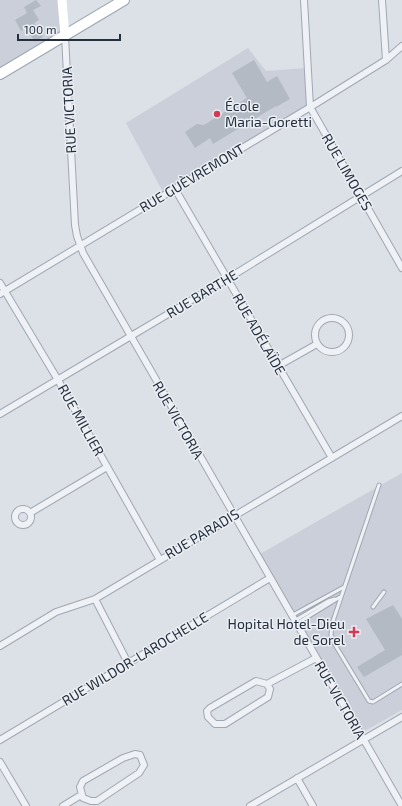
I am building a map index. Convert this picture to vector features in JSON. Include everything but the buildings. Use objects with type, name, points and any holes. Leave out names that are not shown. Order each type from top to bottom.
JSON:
[{"type":"main road","points":[[0,74],[124,0]]},
{"type":"street","name":"RUE VICTORIA","points":[[62,0],[75,221],[80,246],[130,337],[402,806]]},
{"type":"street","name":"RUE LIMOGES","points":[[304,0],[310,107],[402,268]]},
{"type":"street","points":[[382,0],[386,60]]},
{"type":"street","name":"RUE GUÈVREMONT","points":[[2,293],[310,107],[386,60],[402,46]]},
{"type":"street","name":"RUE BARTHE","points":[[0,414],[227,279],[402,171]]},
{"type":"street","name":"RUE ADÉLAÏDE","points":[[175,188],[332,458]]},
{"type":"street","name":"RUE MILLIER","points":[[0,283],[2,293],[58,380],[160,560]]},
{"type":"street","points":[[331,318],[337,319],[346,325],[349,330],[348,341],[341,350],[330,353],[320,348],[317,344],[315,332],[321,322],[331,318]]},
{"type":"street","points":[[278,366],[317,344]]},
{"type":"street","name":"RUE PARADIS","points":[[0,646],[56,612],[95,599],[233,515],[402,416]]},
{"type":"street","points":[[30,513],[107,466]]},
{"type":"street","name":"RUE WILDOR-LAROCHELLE","points":[[0,740],[270,578]]},
{"type":"street","points":[[95,599],[128,663]]},
{"type":"street","points":[[267,684],[316,658]]},
{"type":"street","points":[[260,681],[267,684],[270,689],[268,697],[225,724],[215,724],[208,717],[207,711],[210,708],[249,684],[260,681]]},
{"type":"street","points":[[250,806],[402,717]]},
{"type":"street","points":[[127,755],[140,755],[144,765],[140,773],[97,801],[88,801],[81,796],[80,787],[83,781],[127,755]]},
{"type":"street","points":[[0,762],[26,806]]},
{"type":"street","points":[[297,778],[313,806]]},
{"type":"street","points":[[64,806],[81,796]]},
{"type":"lane","points":[[379,486],[332,624],[332,640],[369,701],[373,702],[402,684]]},
{"type":"lane","points":[[294,620],[344,587]]},
{"type":"lane","points":[[373,607],[384,592]]},
{"type":"lane","points":[[294,620],[328,601],[341,596]]},
{"type":"shaded area","points":[[0,0],[62,0],[64,36],[0,74]]},
{"type":"shaded area","name":"École Maria-Goretti","points":[[248,48],[266,71],[306,68],[309,106],[164,194],[126,123]]},
{"type":"shaded area","name":"Hopital Hotel-Dieu de Sorel","points":[[402,473],[402,710],[363,732],[260,554]]},
{"type":"place","name":"École Maria-Goretti","points":[[217,114]]},
{"type":"place","name":"Hopital Hotel-Dieu de Sorel","points":[[354,632]]}]
